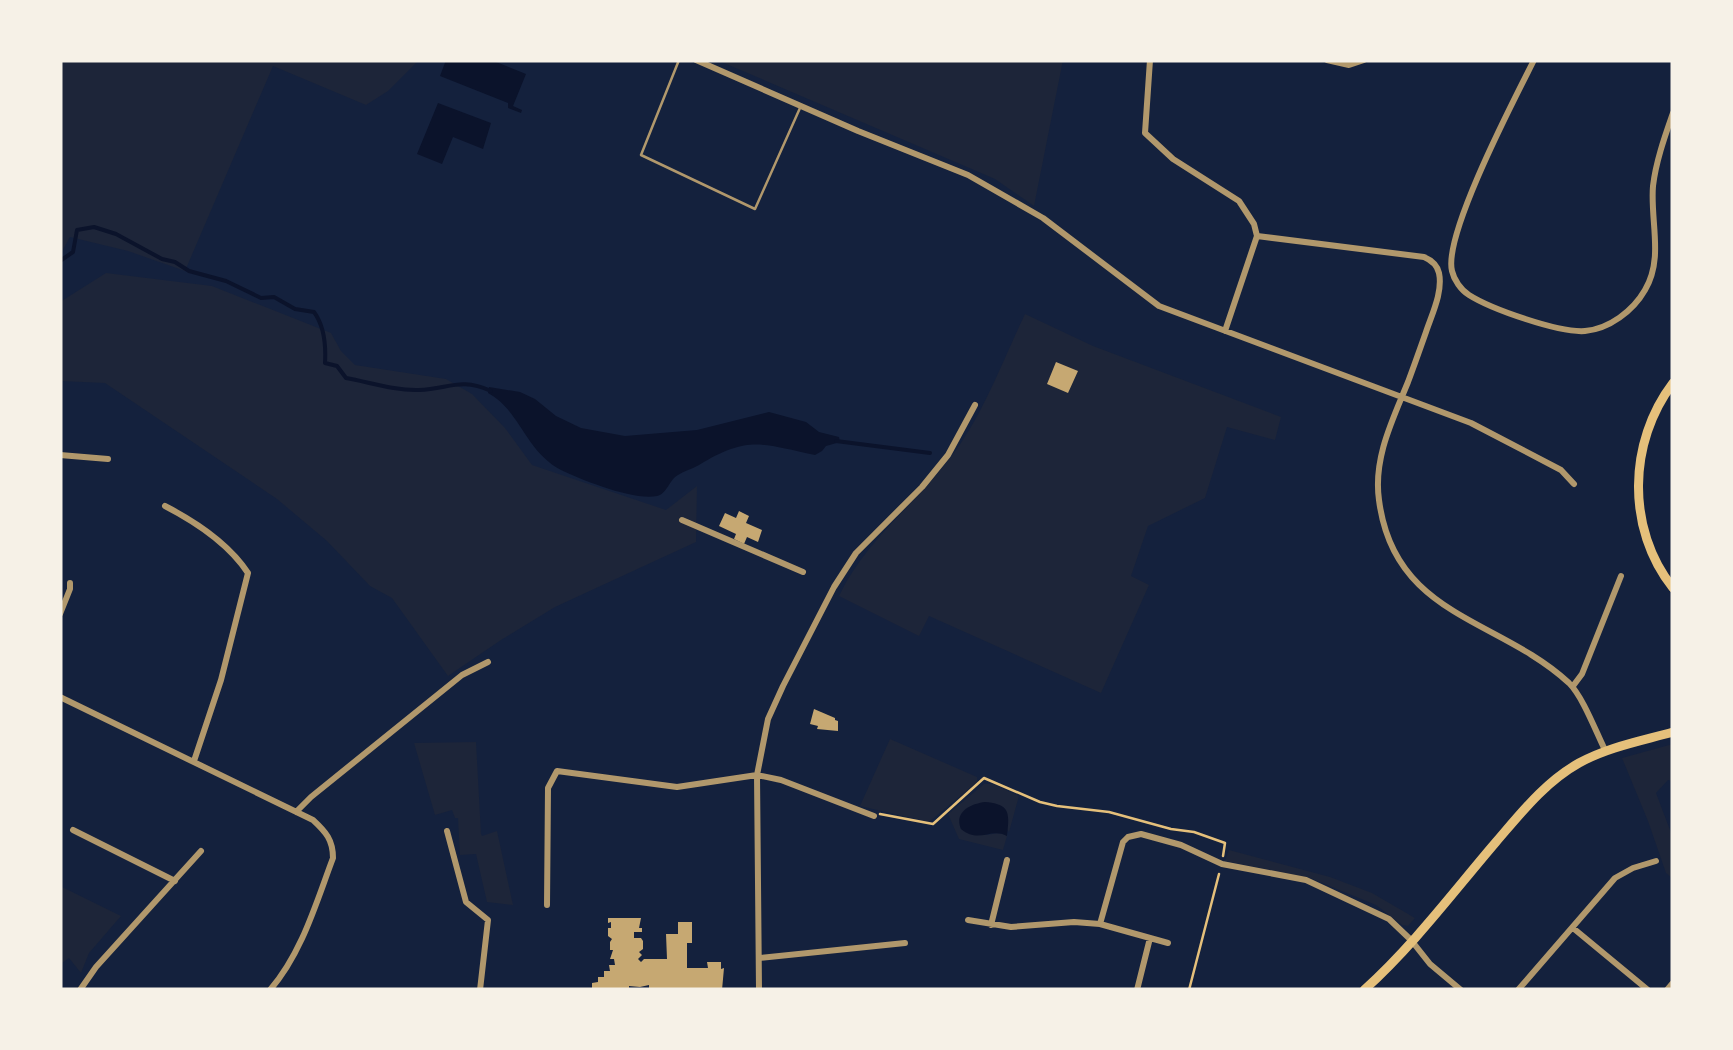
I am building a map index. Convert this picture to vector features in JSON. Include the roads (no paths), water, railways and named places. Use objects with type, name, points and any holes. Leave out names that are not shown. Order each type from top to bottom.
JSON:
[{"type":"main road","points":[[1672,586],[1650,550],[1637,491],[1643,450],[1657,408],[1673,382]]},
{"type":"main road","points":[[1364,990],[1550,784],[1605,750],[1673,732]]},
{"type":"street","points":[[696,60],[968,176],[1043,218],[1159,306],[1471,422],[1561,470],[1574,484]]},
{"type":"street","points":[[1150,60],[1146,133],[1173,158],[1239,201],[1257,236],[1225,331]]},
{"type":"street","points":[[1327,60],[1349,65],[1364,60]]},
{"type":"street","points":[[1534,60],[1471,195],[1451,258],[1452,272],[1469,295],[1511,314],[1584,331],[1616,322],[1640,298],[1654,266],[1653,188],[1673,112]]},
{"type":"street","points":[[1257,236],[1424,257],[1436,266],[1436,304],[1378,467],[1379,500],[1387,532],[1396,552],[1423,589],[1452,612],[1542,662],[1572,686],[1605,750]]},
{"type":"street","points":[[759,990],[758,775],[768,719],[834,586],[856,553],[948,455],[976,406]]},
{"type":"street","points":[[60,455],[108,458]]},
{"type":"street","points":[[165,506],[236,554],[248,574],[221,680],[194,761]]},
{"type":"street","points":[[682,520],[803,572]]},
{"type":"street","points":[[1572,686],[1582,674],[1621,576]]},
{"type":"street","points":[[60,614],[70,583]]},
{"type":"street","points":[[296,812],[462,675],[488,662]]},
{"type":"street","points":[[60,697],[313,820],[328,833],[333,858],[307,928],[270,990]]},
{"type":"street","points":[[547,905],[548,788],[556,772],[677,787],[758,775],[874,816]]},
{"type":"street","points":[[74,830],[174,881]]},
{"type":"street","points":[[446,831],[466,902],[488,920],[480,990]]},
{"type":"street","points":[[1100,924],[1123,842],[1142,834],[1181,845],[1222,864],[1306,880],[1376,911],[1412,940],[1430,964],[1461,990]]},
{"type":"street","points":[[80,990],[96,967],[201,851]]},
{"type":"street","points":[[991,925],[1007,860]]},
{"type":"street","points":[[1518,990],[1615,878],[1656,861]]},
{"type":"street","points":[[968,920],[1010,928],[1074,922],[1100,924],[1168,943]]},
{"type":"street","points":[[1572,928],[1648,990]]},
{"type":"street","points":[[1137,990],[1150,938]]},
{"type":"street","points":[[759,958],[905,943]]},
{"type":"street","points":[[1667,990],[1672,984]]},
{"type":"lane","points":[[679,60],[641,155],[755,208],[801,106]]},
{"type":"waterway","points":[[60,261],[73,252],[77,230],[94,227],[189,271],[226,281],[261,298],[274,297],[295,309],[314,312],[324,337],[325,363],[337,366],[346,378],[410,390],[463,384],[491,391]]},
{"type":"waterway","points":[[836,441],[930,453]]}]
